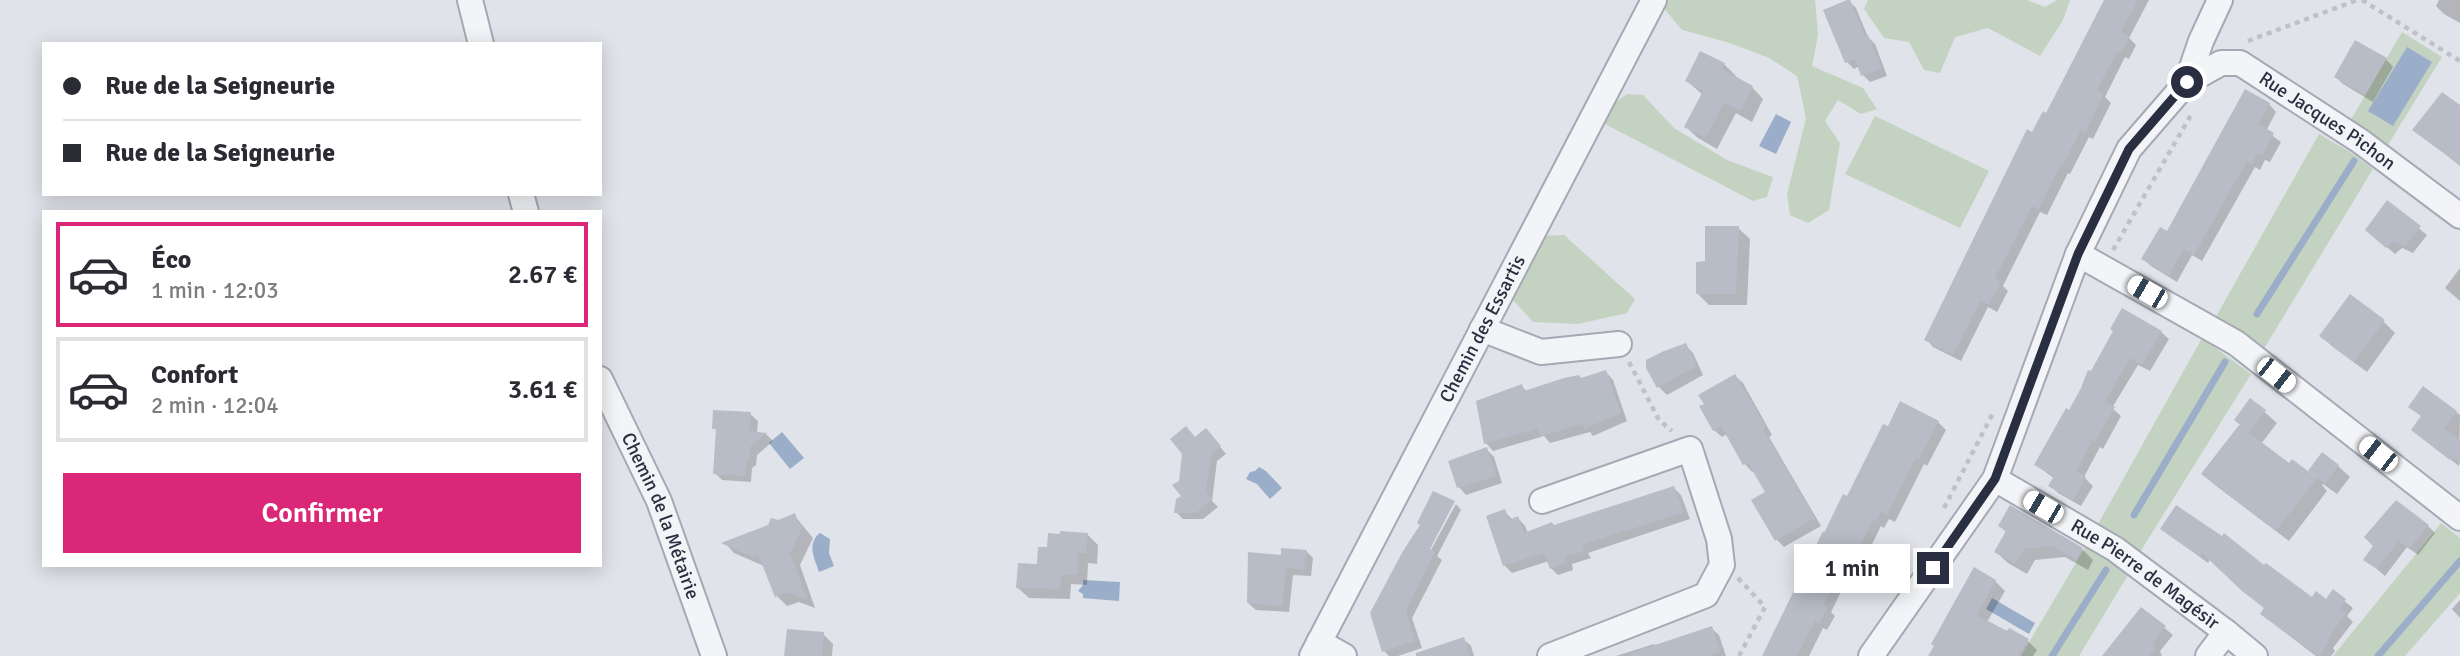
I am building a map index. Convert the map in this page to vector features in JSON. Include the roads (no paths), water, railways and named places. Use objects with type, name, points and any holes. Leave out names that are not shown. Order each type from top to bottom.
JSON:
[{"type":"street","points":[[470,0],[480,42]]},
{"type":"street","name":"Chemin des Essartis","points":[[1315,649],[1654,0]]},
{"type":"street","points":[[1871,656],[1995,479],[2078,254],[2129,149],[2187,82],[2201,41],[2220,0]]},
{"type":"street","name":"Rue Jacques Pichon","points":[[2187,82],[2221,63],[2240,63],[2360,141],[2460,216]]},
{"type":"street","points":[[2078,254],[2236,343],[2460,518]]},
{"type":"street","points":[[1482,329],[1541,352],[1619,344]]},
{"type":"street","name":"Chemin de la Métairie","points":[[602,383],[659,501],[714,656]]},
{"type":"street","points":[[1542,501],[1690,449],[1719,539],[1722,565],[1706,595],[1550,656]]},
{"type":"street","name":"Rue Pierre de Magésir","points":[[1995,479],[2115,550],[2227,632],[2255,656]]},
{"type":"street","points":[[2208,656],[2227,632]]},
{"type":"street","points":[[1315,649],[1344,656]]},
{"type":"water","points":[[2407,47],[2432,62],[2393,126],[2368,111]]},
{"type":"water","points":[[1776,114],[1791,122],[1776,154],[1759,146]]},
{"type":"water","points":[[782,432],[804,458],[790,469],[769,443]]},
{"type":"water","points":[[1259,467],[1282,488],[1270,499],[1257,484],[1246,479],[1250,472]]},
{"type":"water","points":[[820,533],[830,539],[829,553],[834,566],[819,572],[812,547]]},
{"type":"water","points":[[1083,580],[1120,582],[1119,601],[1083,598],[1083,594],[1078,591]]},
{"type":"water","points":[[1992,598],[2035,623],[2029,634],[1986,609]]},
{"type":"waterway","points":[[2257,314],[2354,161]]},
{"type":"waterway","points":[[2134,515],[2225,362]]},
{"type":"waterway","points":[[2378,656],[2460,561]]},
{"type":"waterway","points":[[2052,656],[2106,570]]}]
